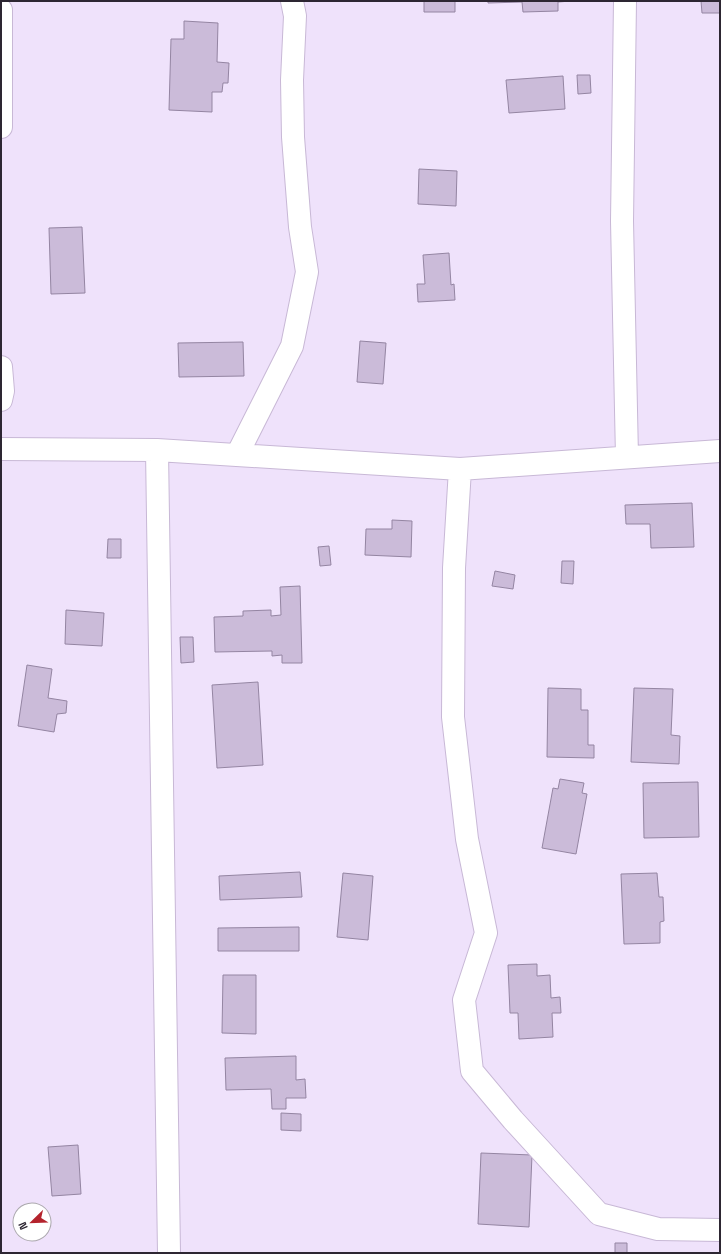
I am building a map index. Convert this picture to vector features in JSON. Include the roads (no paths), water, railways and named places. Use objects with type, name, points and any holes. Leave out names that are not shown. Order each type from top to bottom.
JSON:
[{"type":"street","points":[[237,455],[292,346],[307,272],[300,227],[293,138],[292,80],[294,16],[292,1]]},
{"type":"street","points":[[626,1],[622,221],[627,457]]},
{"type":"street","points":[[1,10],[1,128]]},
{"type":"street","points":[[1,367],[3,391],[1,400]]},
{"type":"street","points":[[1,449],[157,450],[460,469],[720,451]]},
{"type":"street","points":[[157,450],[169,1253]]},
{"type":"street","points":[[460,469],[454,568],[453,717],[467,839],[486,933],[464,1000],[472,1071],[513,1120],[599,1214],[658,1229],[720,1230]]}]
